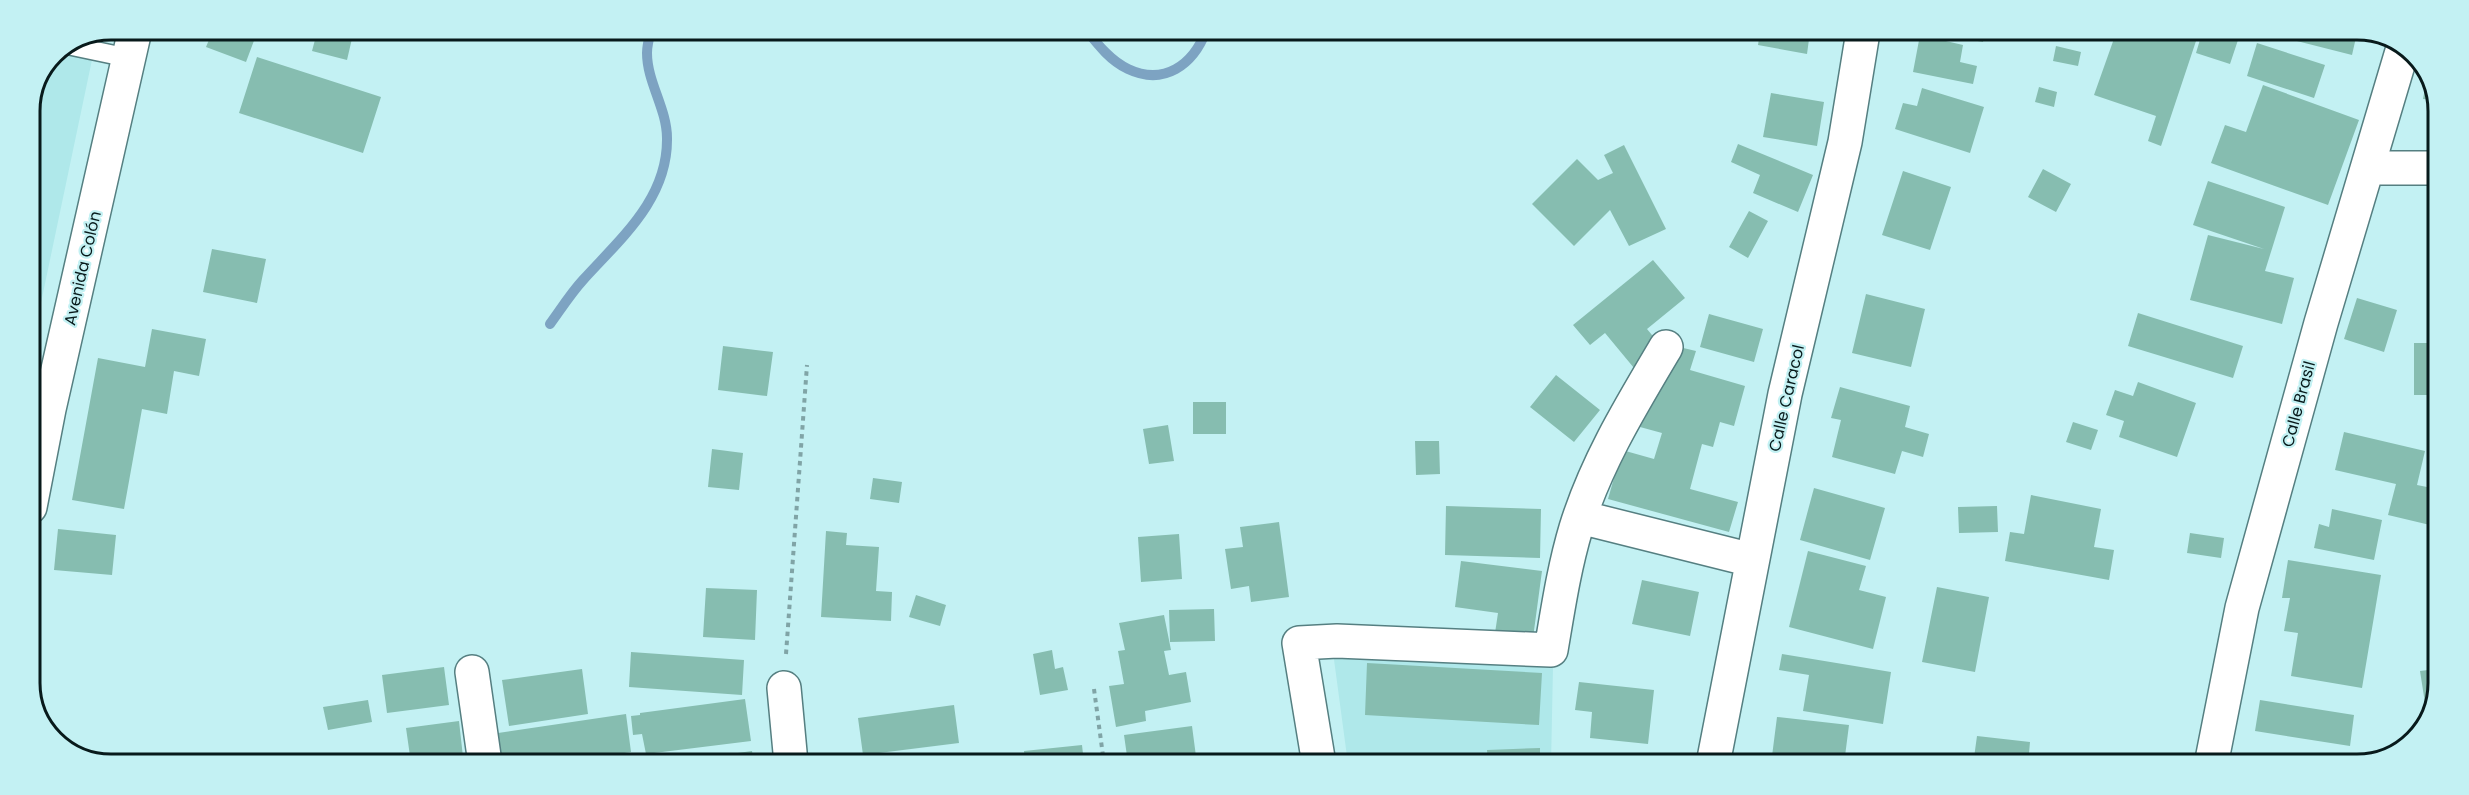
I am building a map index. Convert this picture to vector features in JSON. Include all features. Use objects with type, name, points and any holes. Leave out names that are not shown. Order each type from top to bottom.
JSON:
[{"type":"street","name":"Calle Caracol","points":[[1715,754],[1785,394],[1845,142],[1862,40]]},
{"type":"street","name":"Avenida Colón","points":[[41,452],[132,44]]},
{"type":"street","name":"Calle Brasil","points":[[2213,754],[2242,608],[2321,322],[2401,56]]},
{"type":"street","points":[[2368,168],[2428,168]]},
{"type":"street","points":[[1317,754],[1299,643],[1337,641],[1551,650],[1563,579],[1580,517],[1616,431],[1666,347]]},
{"type":"street","points":[[1580,517],[1752,560]]},
{"type":"street","points":[[472,672],[484,754]]},
{"type":"street","points":[[784,688],[790,754]]},
{"type":"lane","points":[[87,46],[132,44]]},
{"type":"path","points":[[784,688],[807,365]]},
{"type":"path","points":[[1094,689],[1103,754]]},
{"type":"shaded area","points":[[96,43],[40,306],[40,112],[42,98],[46,85],[61,61],[85,46]]},
{"type":"shaded area","points":[[1333,652],[1553,667],[1551,754],[1347,754]]},
{"type":"building","points":[[209,40],[254,40],[246,62],[206,47]]},
{"type":"building","points":[[315,40],[352,40],[347,60],[312,51]]},
{"type":"building","points":[[1759,40],[1809,40],[1807,54],[1758,45]]},
{"type":"building","points":[[1919,40],[1942,40],[1963,45],[1960,62],[1977,66],[1973,84],[1913,72]]},
{"type":"building","points":[[2114,40],[2196,40],[2161,146],[2148,141],[2156,116],[2094,95]]},
{"type":"building","points":[[2200,40],[2238,40],[2230,64],[2196,53]]},
{"type":"building","points":[[2293,40],[2355,40],[2352,55]]},
{"type":"building","points":[[2257,43],[2325,65],[2314,98],[2247,76]]},
{"type":"building","points":[[2056,46],[2081,52],[2078,66],[2053,61]]},
{"type":"building","points":[[257,57],[381,97],[363,153],[239,113]]},
{"type":"building","points":[[2263,85],[2359,120],[2328,205],[2211,163],[2225,125],[2246,132]]},
{"type":"building","points":[[2039,87],[2057,92],[2054,107],[2035,102]]},
{"type":"building","points":[[1922,88],[1984,107],[1970,153],[1895,129],[1903,103],[1917,106]]},
{"type":"building","points":[[1771,93],[1824,102],[1817,146],[1763,137]]},
{"type":"building","points":[[1738,144],[1813,175],[1798,212],[1753,193],[1760,175],[1731,162]]},
{"type":"building","points":[[1624,145],[1666,229],[1629,246],[1610,210],[1574,246],[1532,204],[1577,159],[1598,180],[1613,173],[1604,155]]},
{"type":"building","points":[[2043,169],[2071,184],[2056,212],[2028,197]]},
{"type":"building","points":[[1903,171],[1951,187],[1930,250],[1882,235]]},
{"type":"building","points":[[2208,181],[2285,207],[2265,271],[2294,278],[2282,324],[2190,300],[2208,235],[2264,249],[2193,225]]},
{"type":"building","points":[[1749,211],[1768,221],[1748,258],[1729,247]]},
{"type":"building","points":[[212,249],[266,259],[257,303],[203,292]]},
{"type":"building","points":[[1653,260],[1685,298],[1647,329],[1661,346],[1634,368],[1605,333],[1590,345],[1573,325]]},
{"type":"building","points":[[1866,294],[1925,309],[1911,367],[1852,353]]},
{"type":"building","points":[[2357,298],[2397,310],[2384,352],[2344,339]]},
{"type":"building","points":[[2138,313],[2243,346],[2233,378],[2128,346]]},
{"type":"building","points":[[1709,314],[1763,329],[1754,362],[1700,347]]},
{"type":"building","points":[[152,329],[206,339],[199,376],[174,371],[167,414],[142,409],[124,509],[72,500],[98,358],[145,367]]},
{"type":"building","points":[[2414,343],[2428,343],[2428,395],[2414,395]]},
{"type":"building","points":[[723,346],[773,352],[767,396],[718,390]]},
{"type":"building","points":[[1679,347],[1696,351],[1690,370],[1745,386],[1734,426],[1720,422],[1713,447],[1702,444],[1690,489],[1738,502],[1729,532],[1608,499],[1622,450],[1654,459],[1662,433],[1640,427],[1674,366]]},
{"type":"building","points":[[1556,375],[1600,410],[1574,442],[1530,407]]},
{"type":"building","points":[[2138,382],[2196,403],[2177,457],[2119,437],[2124,421],[2106,415],[2115,390],[2133,396]]},
{"type":"building","points":[[1840,387],[1910,406],[1905,427],[1929,434],[1923,457],[1902,451],[1895,474],[1832,457],[1841,420],[1831,418]]},
{"type":"building","points":[[1193,402],[1226,402],[1226,434],[1193,434]]},
{"type":"building","points":[[2073,422],[2098,430],[2091,450],[2066,442]]},
{"type":"building","points":[[1168,425],[1174,461],[1149,464],[1143,429]]},
{"type":"building","points":[[2344,432],[2425,451],[2417,485],[2428,487],[2428,525],[2388,515],[2396,484],[2335,470]]},
{"type":"building","points":[[1415,441],[1439,441],[1440,474],[1416,475]]},
{"type":"building","points":[[712,449],[743,453],[739,490],[708,487]]},
{"type":"building","points":[[873,478],[902,482],[899,503],[870,499]]},
{"type":"building","points":[[1814,488],[1885,508],[1870,560],[1800,540]]},
{"type":"building","points":[[2031,495],[2101,509],[2094,547],[2114,550],[2109,580],[2005,561],[2010,532],[2024,534]]},
{"type":"building","points":[[1446,506],[1541,509],[1540,558],[1445,555]]},
{"type":"building","points":[[1997,506],[1998,532],[1959,533],[1958,507]]},
{"type":"building","points":[[2332,509],[2382,520],[2374,560],[2314,548],[2319,524],[2329,527]]},
{"type":"building","points":[[1279,522],[1289,597],[1251,602],[1249,586],[1231,589],[1225,549],[1243,547],[1240,527]]},
{"type":"building","points":[[58,529],[116,535],[112,575],[54,570]]},
{"type":"building","points":[[826,531],[847,533],[846,545],[879,547],[876,591],[892,592],[891,621],[821,617]]},
{"type":"building","points":[[2190,533],[2224,538],[2221,558],[2187,553]]},
{"type":"building","points":[[1179,534],[1182,579],[1141,582],[1138,537]]},
{"type":"building","points":[[1808,551],[1866,566],[1859,590],[1886,597],[1873,649],[1789,627]]},
{"type":"building","points":[[2288,560],[2381,575],[2362,688],[2291,676],[2298,633],[2284,631],[2290,598],[2282,598]]},
{"type":"building","points":[[1461,561],[1542,571],[1533,638],[1495,633],[1498,613],[1455,607]]},
{"type":"building","points":[[1642,580],[1699,592],[1690,636],[1632,624]]},
{"type":"building","points":[[1937,587],[1989,597],[1975,672],[1922,662]]},
{"type":"building","points":[[706,588],[757,590],[755,640],[703,637]]},
{"type":"building","points":[[916,595],[946,605],[940,626],[909,617]]},
{"type":"building","points":[[1214,609],[1215,641],[1170,642],[1169,610]]},
{"type":"building","points":[[1164,615],[1171,650],[1164,651],[1169,675],[1186,672],[1191,702],[1145,711],[1146,721],[1116,727],[1109,686],[1124,684],[1118,651],[1125,650],[1119,623]]},
{"type":"building","points":[[1052,650],[1055,669],[1063,667],[1068,690],[1040,695],[1033,654]]},
{"type":"building","points":[[631,652],[744,660],[742,695],[629,687]]},
{"type":"building","points":[[1782,654],[1891,672],[1883,724],[1803,711],[1809,675],[1779,670]]},
{"type":"building","points":[[1367,663],[1542,673],[1539,725],[1365,715]]},
{"type":"building","points":[[444,667],[449,705],[387,713],[382,675]]},
{"type":"building","points":[[582,669],[588,714],[509,726],[502,680]]},
{"type":"building","points":[[2428,670],[2428,692],[2425,703],[2420,671]]},
{"type":"building","points":[[1579,682],[1654,690],[1648,744],[1590,738],[1592,712],[1575,710]]},
{"type":"building","points":[[745,699],[751,741],[646,754],[642,734],[633,735],[631,716],[640,715],[640,713]]},
{"type":"building","points":[[368,700],[372,722],[328,730],[323,707]]},
{"type":"building","points":[[2260,700],[2354,715],[2350,746],[2255,731]]},
{"type":"building","points":[[954,705],[959,743],[863,754],[858,718]]},
{"type":"building","points":[[626,714],[631,752],[501,754],[498,733]]},
{"type":"building","points":[[1777,717],[1849,725],[1845,754],[1772,754]]},
{"type":"building","points":[[459,721],[463,754],[410,754],[406,728]]},
{"type":"building","points":[[1192,726],[1196,754],[1127,754],[1124,735]]},
{"type":"building","points":[[1977,736],[2030,742],[2029,754],[1975,754]]},
{"type":"building","points":[[1082,745],[1083,754],[1024,754],[1024,751]]},
{"type":"building","points":[[1540,748],[1540,754],[1487,754],[1487,750]]},
{"type":"building","points":[[752,751],[752,754],[730,754]]},
{"type":"waterway","points":[[550,324],[579,285],[640,216],[660,180],[667,138],[664,117],[648,64],[649,40]]},
{"type":"waterway","points":[[1095,40],[1122,66],[1141,74],[1154,75],[1176,69],[1193,54],[1202,40]]}]
